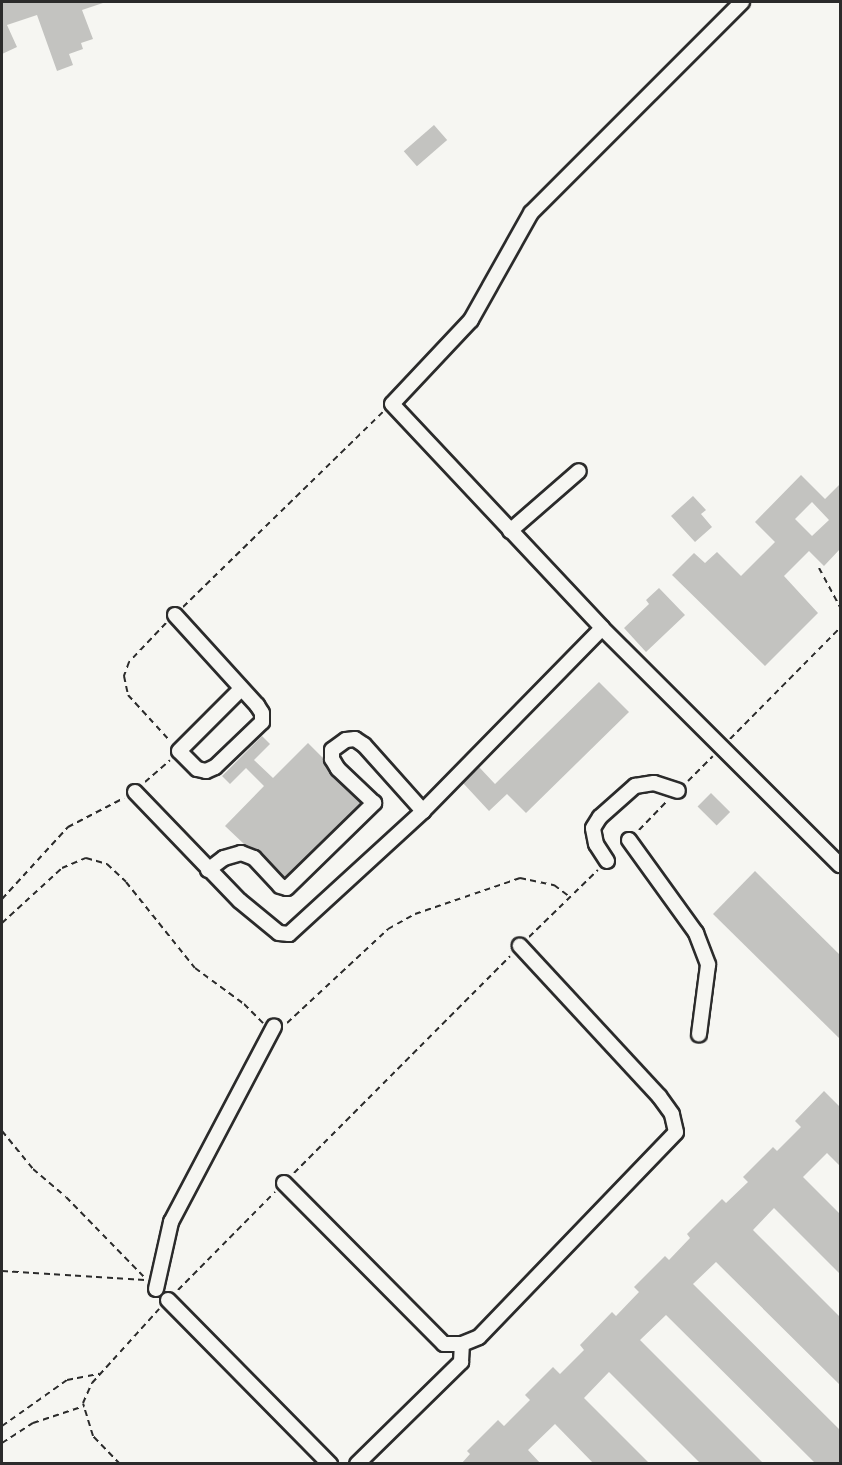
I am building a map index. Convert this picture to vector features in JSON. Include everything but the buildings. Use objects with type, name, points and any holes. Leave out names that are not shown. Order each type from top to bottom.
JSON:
[{"type":"street","points":[[742,2],[531,213],[471,320],[392,404],[602,628],[840,865]]},
{"type":"street","points":[[510,531],[579,471]]},
{"type":"street","points":[[175,615],[257,705],[262,713],[262,722],[215,767],[206,771],[197,769],[179,751],[242,689]]},
{"type":"street","points":[[135,792],[208,870],[248,908],[279,933],[289,934],[423,811],[602,628]]},
{"type":"street","points":[[208,870],[224,858],[241,852],[254,858],[280,886],[287,888],[374,803],[338,769],[332,759],[333,750],[346,740],[355,739],[364,745],[423,811]]},
{"type":"street","points":[[607,861],[596,844],[593,828],[600,817],[636,786],[654,783],[678,790]]},
{"type":"street","points":[[629,840],[696,933],[708,965],[699,1034]]},
{"type":"street","points":[[284,1183],[444,1344],[462,1344],[479,1337],[676,1132],[672,1114],[659,1096],[520,946]]},
{"type":"street","points":[[156,1289],[171,1222],[274,1027]]},
{"type":"street","points":[[168,1300],[330,1464]]},
{"type":"street","points":[[357,1464],[460,1362],[462,1344]]},
{"type":"path","points":[[2,899],[68,827],[135,792],[179,751],[128,695],[124,676],[129,662],[392,404]]},
{"type":"path","points":[[819,568],[840,607]]},
{"type":"path","points":[[629,840],[840,628]]},
{"type":"path","points":[[120,1464],[93,1436],[84,1406],[92,1383],[99,1374],[168,1300],[607,861]]},
{"type":"path","points":[[2,1131],[33,1169],[66,1197],[148,1281],[2,1270]]},
{"type":"path","points":[[2,1426],[68,1380],[99,1374]]},
{"type":"path","points":[[2,1443],[33,1423],[84,1406]]}]
